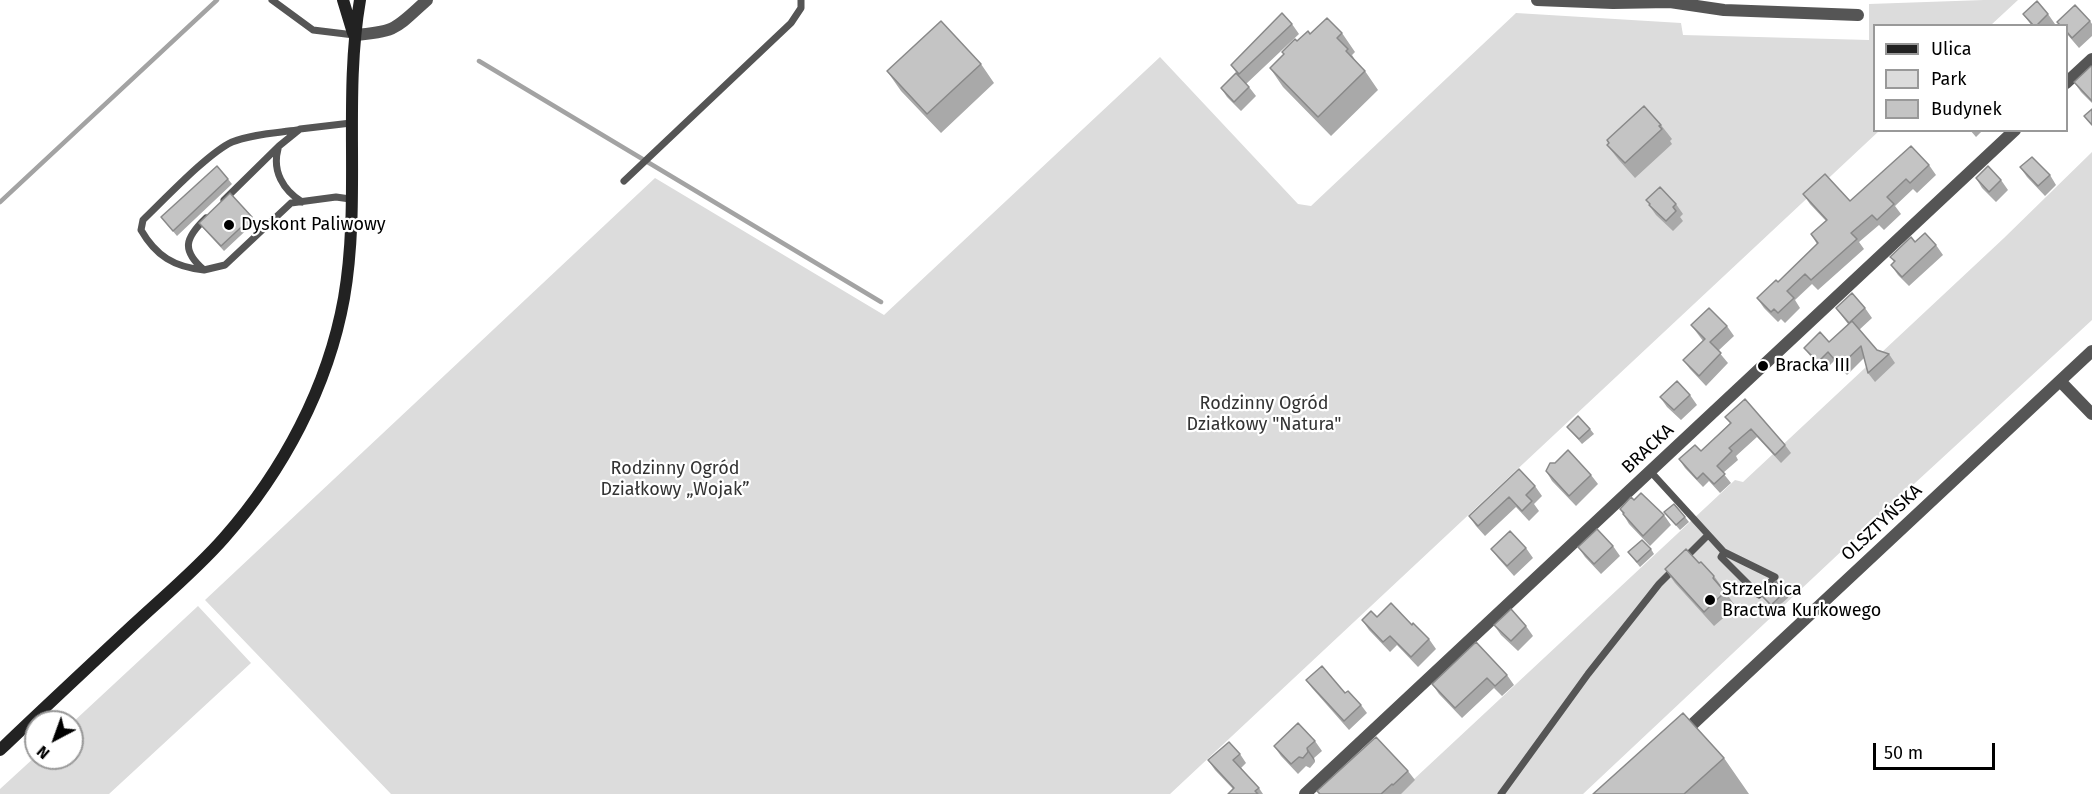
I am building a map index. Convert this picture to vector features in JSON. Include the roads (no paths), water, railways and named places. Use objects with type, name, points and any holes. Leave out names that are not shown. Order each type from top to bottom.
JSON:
[{"type":"street","points":[[343,0],[354,35]]},
{"type":"street","points":[[0,750],[208,555],[243,516],[273,474],[303,421],[321,380],[344,298],[348,261],[354,35],[360,0]]},
{"type":"street","points":[[354,35],[393,29],[427,0]]},
{"type":"street","points":[[1537,0],[1613,3],[1670,2],[1724,10],[1858,15]]},
{"type":"street","points":[[2068,82],[2092,59]]},
{"type":"street","name":"BRACKA","points":[[1305,794],[2013,132]]},
{"type":"street","name":"OLSZTYŃSKA","points":[[1670,745],[2092,351]]},
{"type":"street","points":[[2060,381],[2092,414]]},
{"type":"lane","points":[[272,0],[313,30],[354,35]]},
{"type":"lane","points":[[624,180],[791,23],[801,8],[801,0]]},
{"type":"lane","points":[[350,199],[336,197],[291,203],[225,265],[204,270],[191,269],[160,256],[141,230],[144,220],[202,165],[232,142],[300,129],[351,123]]},
{"type":"lane","points":[[219,205],[279,146],[300,129]]},
{"type":"lane","points":[[279,146],[276,170],[290,193],[302,202]]},
{"type":"lane","points":[[204,270],[191,259],[188,248],[189,236],[210,213]]},
{"type":"lane","points":[[1650,471],[1724,552],[1775,577],[1759,595],[1721,557],[1724,552]]},
{"type":"lane","points":[[1501,794],[1588,674],[1659,584],[1708,535]]},
{"type":"waterway","points":[[0,202],[217,0]]},
{"type":"waterway","points":[[479,61],[881,302]]},
{"type":"place","name":"Dyskont Paliwowy","points":[[229,225]]},
{"type":"place","name":"Bracka III","points":[[1763,366]]},
{"type":"place","name":"Strzelnica Bractwa Kurkowego","points":[[1710,600]]},
{"type":"park label","name":"Rodzinny Ogród Działkowy \"Natura\"","points":[[1264,414]]},
{"type":"park label","name":"Rodzinny Ogród Działkowy „Wojak”","points":[[675,479]]}]
